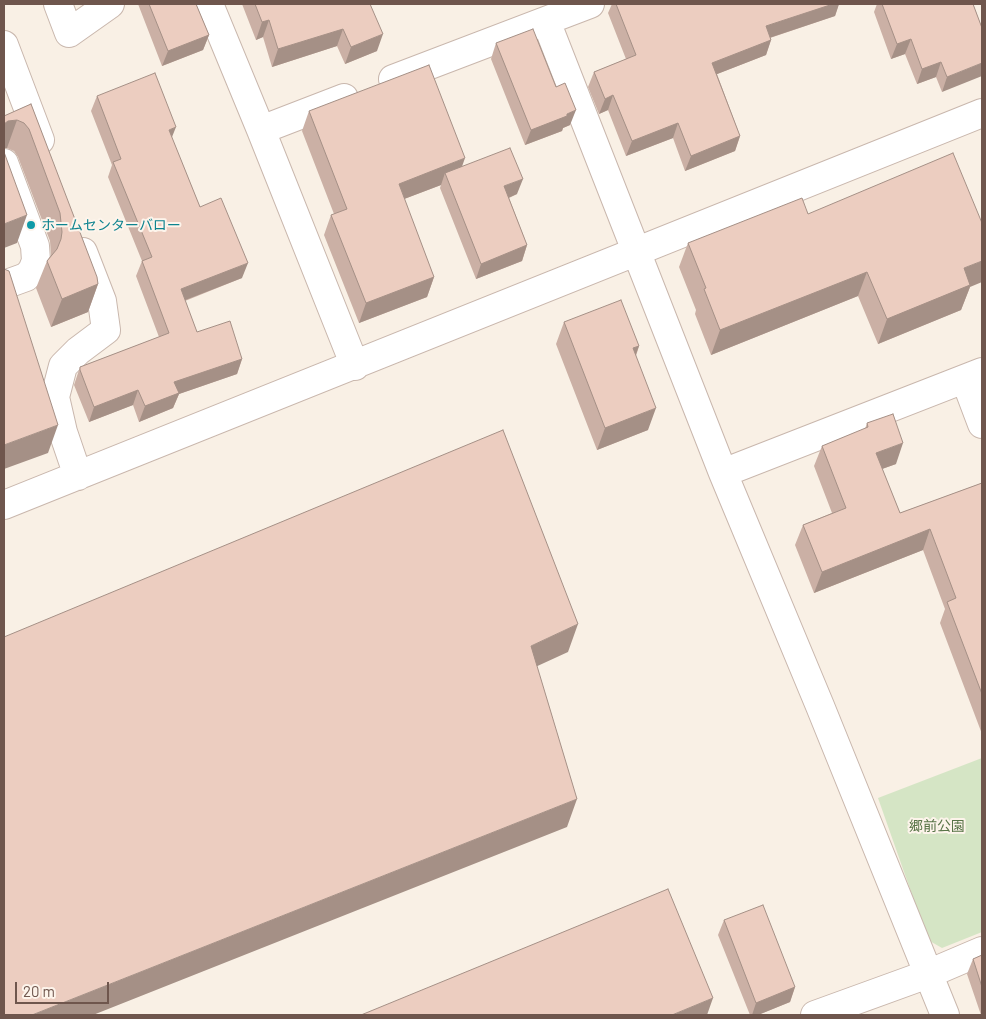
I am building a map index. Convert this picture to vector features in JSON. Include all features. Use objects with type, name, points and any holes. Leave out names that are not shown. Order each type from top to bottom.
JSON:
[{"type":"street","points":[[58,4],[69,33],[110,4]]},
{"type":"street","points":[[209,4],[355,366]]},
{"type":"street","points":[[261,130],[590,4]]},
{"type":"street","points":[[546,21],[723,473],[945,1015]]},
{"type":"street","points":[[4,45],[49,164]]},
{"type":"street","points":[[4,505],[355,366],[982,113]]},
{"type":"street","points":[[4,163],[35,246],[36,261],[26,277],[4,285]]},
{"type":"street","points":[[74,228],[102,301],[106,330],[78,351],[63,366],[55,397],[63,432],[78,476]]},
{"type":"street","points":[[723,473],[973,376],[982,424]]},
{"type":"street","points":[[816,1015],[928,974],[982,951]]},
{"type":"green space","name":"郷前公園","points":[[982,758],[982,932],[942,948],[928,940],[878,798]]},
{"type":"building","points":[[149,4],[196,4],[209,35],[168,51]]},
{"type":"building","points":[[255,4],[370,4],[383,34],[351,47],[343,29],[278,49],[269,20],[262,22]]},
{"type":"building","points":[[616,4],[833,4],[766,26],[771,40],[712,63],[740,136],[691,156],[678,123],[632,141],[613,95],[605,99],[594,72],[636,55]]},
{"type":"building","points":[[882,4],[973,4],[982,28],[982,63],[947,77],[941,62],[922,69],[911,39],[897,44]]},
{"type":"building","points":[[533,29],[556,87],[565,83],[576,110],[567,114],[567,116],[531,130],[496,43]]},
{"type":"building","points":[[429,65],[465,158],[399,184],[434,277],[366,303],[331,215],[347,209],[309,111]]},
{"type":"building","points":[[155,73],[176,127],[169,130],[200,207],[221,198],[248,263],[181,289],[197,332],[230,321],[242,359],[174,382],[179,393],[145,406],[138,390],[94,407],[80,367],[169,333],[142,261],[152,257],[113,162],[121,159],[97,96]]},
{"type":"building","points":[[31,104],[97,277],[98,284],[62,299],[47,261],[57,249],[61,239],[60,213],[29,129],[24,123],[17,120],[8,121],[4,124],[4,116]]},
{"type":"building","points":[[510,148],[523,179],[504,186],[527,245],[481,264],[445,173]]},
{"type":"building","points":[[4,152],[27,215],[4,224]]},
{"type":"building","points":[[953,153],[982,223],[982,261],[964,268],[970,285],[887,319],[867,272],[720,330],[688,243],[802,198],[808,214]]},
{"type":"building","points":[[4,269],[9,271],[58,425],[4,445]]},
{"type":"building","points":[[621,300],[639,346],[633,348],[656,408],[605,428],[564,322]]},
{"type":"building","points":[[893,414],[903,443],[876,453],[900,513],[982,483],[982,694],[947,602],[956,598],[930,529],[822,572],[803,525],[846,508],[822,446],[868,427],[867,423]]},
{"type":"building","points":[[503,430],[578,624],[531,646],[577,799],[32,1015],[4,1015],[4,637]]},
{"type":"building","points":[[668,889],[713,998],[672,1015],[361,1015]]},
{"type":"building","points":[[763,905],[795,987],[756,1003],[724,920]]},
{"type":"building","points":[[982,955],[982,987],[973,959]]},
{"type":"place","name":"ホームセンターバロー","points":[[31,225]]}]
